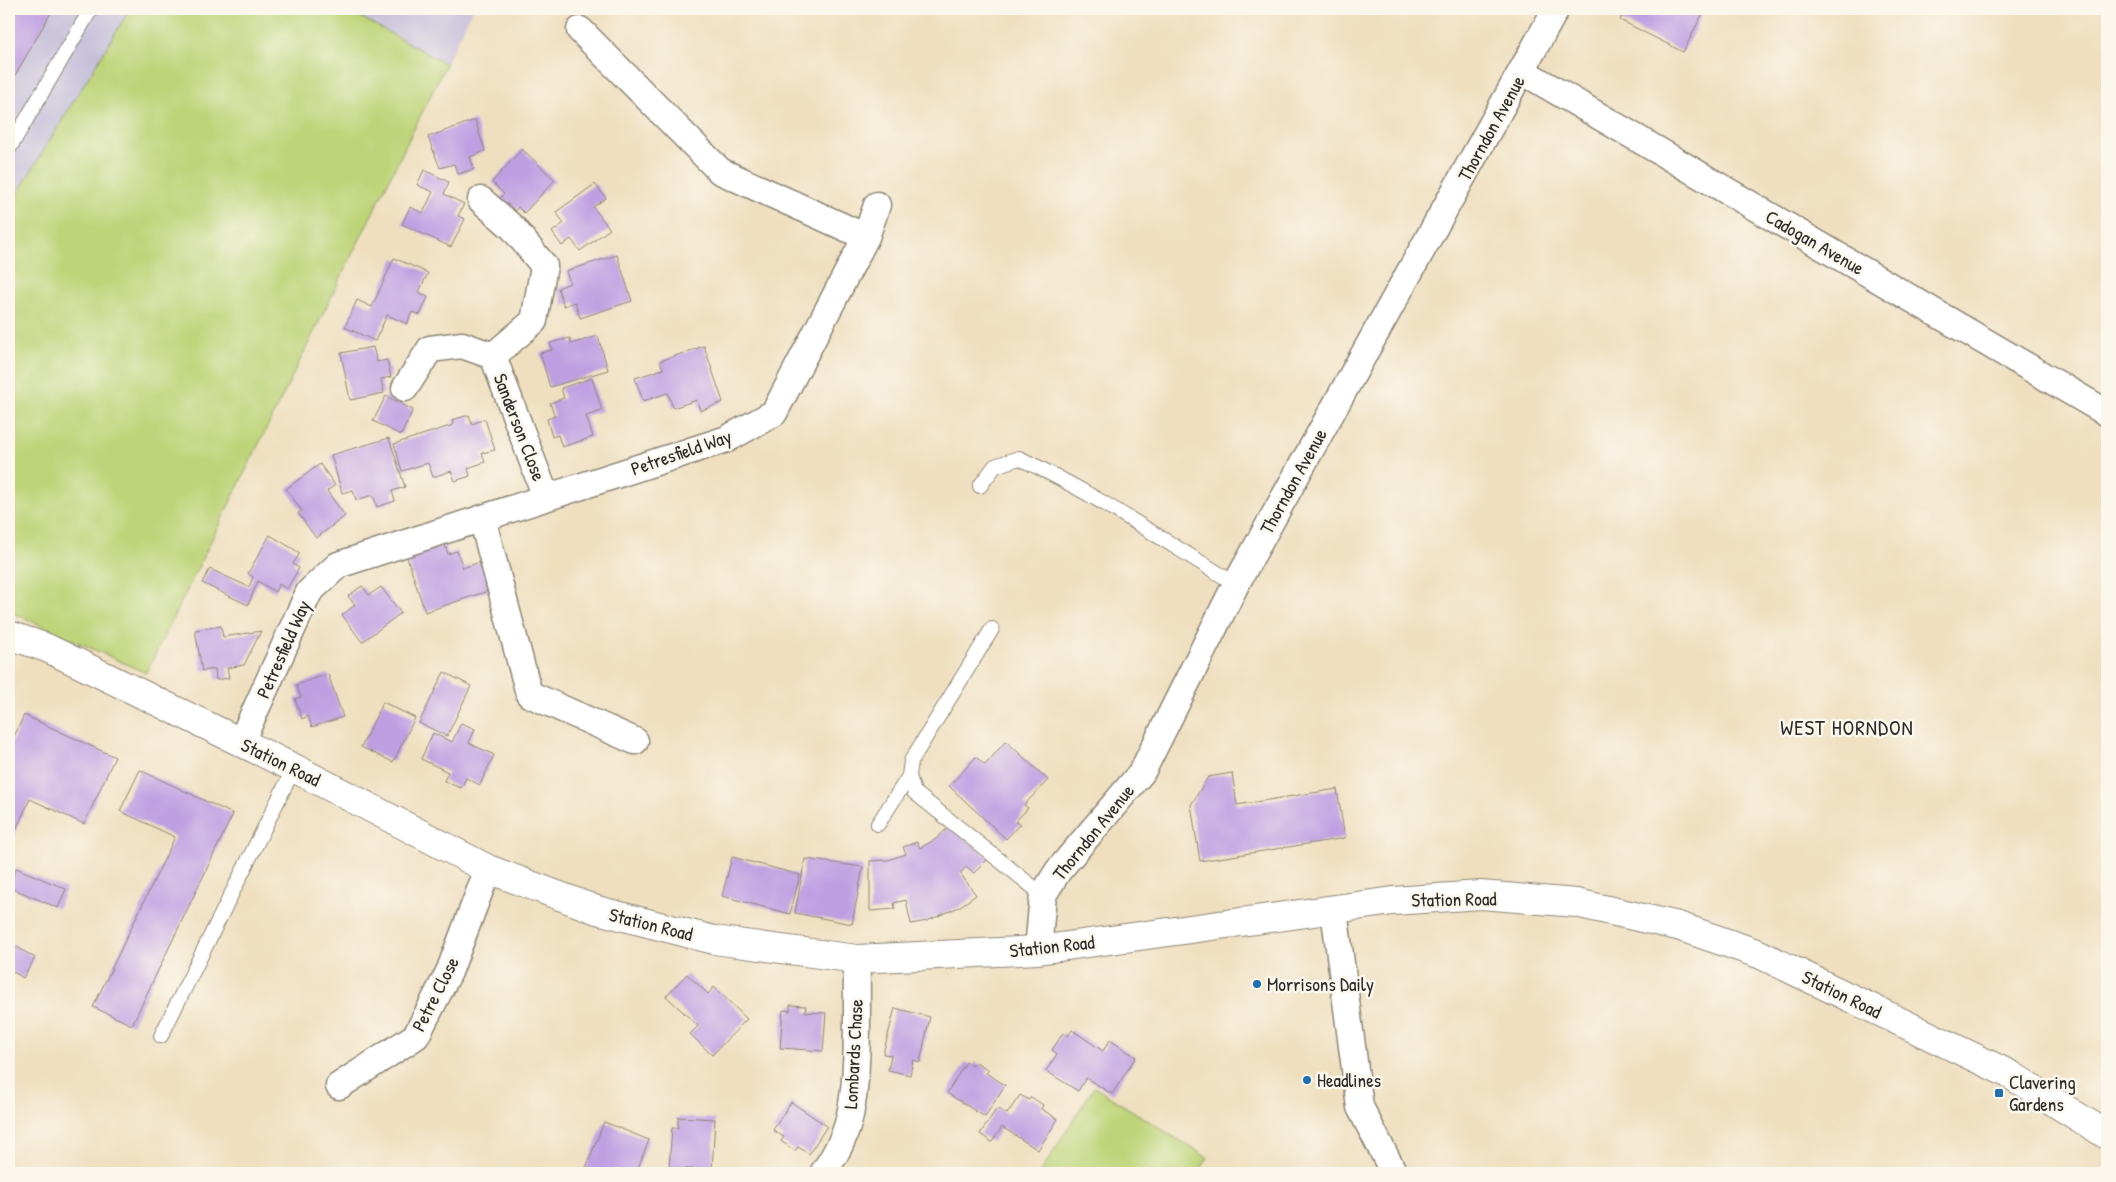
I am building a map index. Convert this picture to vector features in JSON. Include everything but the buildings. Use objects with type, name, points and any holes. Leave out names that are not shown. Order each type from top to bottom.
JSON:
[{"type":"street","name":"Thorndon Avenue","points":[[1038,950],[1043,895],[1058,871],[1142,772],[1236,584],[1556,9]]},
{"type":"street","points":[[580,30],[720,171],[866,237]]},
{"type":"street","name":"Cadogan Avenue","points":[[1522,71],[2107,413]]},
{"type":"street","name":"Sanderson Close","points":[[481,200],[513,228],[544,266],[534,321],[493,356]]},
{"type":"street","name":"Petresfield Way","points":[[241,742],[309,592],[338,565],[727,439],[774,413],[866,237],[877,205]]},
{"type":"street","name":"Sanderson Close","points":[[405,388],[430,350],[462,345],[493,356],[546,497]]},
{"type":"street","points":[[482,518],[529,694],[635,741]]},
{"type":"street","name":"Station Road","points":[[9,635],[46,648],[241,742],[488,869],[597,910],[714,940],[857,959],[1038,950],[1393,901],[1481,895],[1576,903],[1678,926],[1759,954],[2009,1074],[2107,1135]]},
{"type":"street","name":"Petre Close","points":[[339,1086],[416,1036],[449,972],[488,869]]},
{"type":"street","points":[[1334,910],[1360,1107],[1394,1173]]},
{"type":"street","name":"Lombards Chase","points":[[822,1173],[836,1155],[850,1116],[855,1066],[857,959]]},
{"type":"lane","points":[[9,149],[91,9]]},
{"type":"lane","points":[[980,486],[995,466],[1019,458],[1045,470],[1236,584]]},
{"type":"lane","points":[[878,824],[909,776],[911,762],[992,629]]},
{"type":"lane","points":[[161,1036],[294,768]]},
{"type":"lane","points":[[909,776],[914,792],[1043,895]]},
{"type":"shaded area","points":[[9,9],[130,9],[9,207]]},
{"type":"shaded area","points":[[346,9],[473,9],[446,64]]},
{"type":"green space","points":[[130,9],[346,9],[446,64],[146,673],[9,611],[9,207]]},
{"type":"green space","points":[[1094,1087],[1208,1158],[1198,1173],[1040,1173]]},
{"type":"place","name":"Morrisons Daily","points":[[1257,984]]},
{"type":"place","name":"Headlines","points":[[1307,1080]]},
{"type":"place","name":"Clavering Gardens","points":[[1999,1093]]},
{"type":"district","name":"WEST HORNDON","points":[[1847,727]]}]
